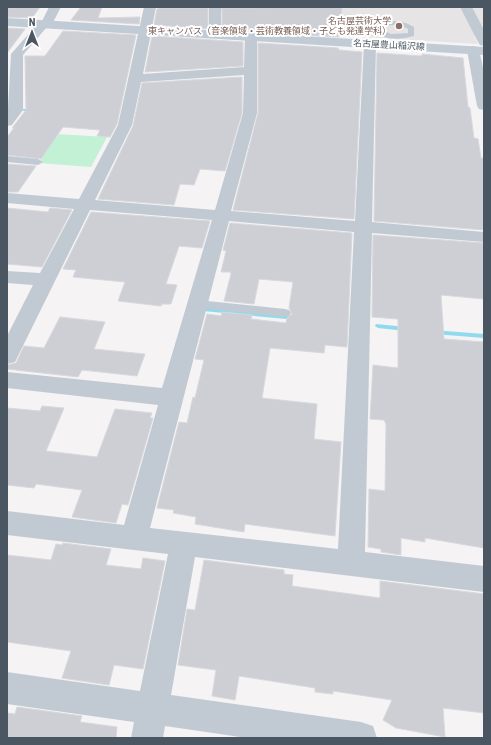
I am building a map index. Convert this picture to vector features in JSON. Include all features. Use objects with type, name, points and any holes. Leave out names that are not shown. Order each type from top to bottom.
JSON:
[{"type":"main road","name":"名古屋豊山稲沢線","points":[[7,22],[370,44],[394,41],[478,51]]},
{"type":"street","points":[[7,122],[16,110],[12,89],[17,54],[44,24],[55,7]]},
{"type":"street","points":[[7,356],[125,125],[150,7]]},
{"type":"street","points":[[215,7],[215,35]]},
{"type":"street","points":[[466,7],[484,42]]},
{"type":"street","points":[[134,538],[250,113],[250,37]]},
{"type":"street","points":[[351,564],[370,44]]},
{"type":"street","points":[[478,51],[484,106]]},
{"type":"street","points":[[135,78],[250,71]]},
{"type":"street","points":[[7,198],[484,237]]},
{"type":"street","points":[[7,277],[46,280]]},
{"type":"street","points":[[7,380],[171,398]]},
{"type":"street","points":[[7,523],[484,579]]},
{"type":"street","points":[[150,723],[184,544]]},
{"type":"street","points":[[7,688],[150,723],[361,738]]},
{"type":"lane","points":[[394,23],[394,41]]},
{"type":"lane","points":[[394,23],[412,28],[411,34],[394,41],[377,32],[374,28],[379,24],[394,23]]},
{"type":"lane","points":[[7,159],[38,162]]},
{"type":"lane","points":[[197,304],[285,313]]},
{"type":"shaded area","name":"名古屋芸術大学 東キャンパス（音楽領域・芸術教養領域・子ども発達学科）","points":[[218,7],[484,7],[484,36],[474,36],[478,44],[311,34],[315,17],[218,12]]},
{"type":"green space","points":[[57,134],[107,137],[91,167],[39,163]]},
{"type":"building","points":[[40,7],[32,18],[7,17],[7,8]]},
{"type":"building","points":[[81,7],[102,7],[98,18],[140,17],[139,24],[71,20]]},
{"type":"building","points":[[342,7],[339,37],[222,30],[222,8]]},
{"type":"building","points":[[208,8],[208,29],[154,25],[157,9]]},
{"type":"building","points":[[7,28],[25,29],[7,53]]},
{"type":"building","points":[[63,31],[136,35],[117,124],[110,137],[97,136],[100,130],[63,127],[41,159],[7,155],[7,137],[26,110],[25,56],[45,56]]},
{"type":"building","points":[[152,36],[243,42],[243,66],[145,72]]},
{"type":"building","points":[[258,43],[338,48],[339,50],[362,52],[354,219],[233,210],[258,113]]},
{"type":"building","points":[[377,53],[422,56],[422,54],[463,58],[468,107],[470,108],[474,138],[478,139],[481,158],[484,158],[484,230],[374,221]]},
{"type":"building","points":[[242,77],[242,113],[225,171],[200,169],[194,185],[180,184],[174,205],[98,199],[133,126],[142,83]]},
{"type":"building","points":[[7,164],[36,166],[18,192],[7,192]]},
{"type":"building","points":[[7,208],[48,212],[50,208],[72,210],[42,267],[7,264]]},
{"type":"building","points":[[91,212],[210,221],[202,248],[179,246],[166,284],[177,285],[171,304],[162,304],[161,306],[118,301],[125,282],[73,277],[76,270],[63,269]]},
{"type":"building","points":[[230,223],[352,233],[347,347],[325,345],[324,353],[270,348],[262,398],[317,404],[314,439],[341,442],[335,536],[245,524],[244,532],[195,524],[196,517],[173,513],[174,510],[157,508],[179,422],[187,423],[193,397],[195,398],[204,360],[195,359],[207,314],[221,316],[222,312],[252,315],[251,319],[286,323],[287,318],[292,314],[289,308],[293,282],[259,279],[254,304],[224,301],[231,274],[230,272],[221,272],[226,251],[223,250]]},
{"type":"building","points":[[373,235],[484,243],[484,299],[441,295],[444,339],[484,342],[484,548],[425,538],[425,542],[401,538],[401,555],[381,552],[381,549],[368,547],[369,489],[385,491],[386,424],[384,420],[370,419],[373,365],[398,368],[398,319],[372,317]]},
{"type":"building","points":[[60,317],[105,322],[94,349],[145,354],[137,376],[82,370],[78,377],[7,369],[7,365],[16,363],[24,346],[44,348]]},
{"type":"building","points":[[42,406],[64,408],[46,451],[97,457],[115,409],[152,413],[150,418],[153,418],[128,505],[122,504],[116,523],[72,517],[82,490],[36,484],[34,488],[7,485],[7,408],[40,411]]},
{"type":"building","points":[[63,543],[111,549],[106,565],[141,569],[143,558],[165,561],[143,669],[114,665],[109,685],[62,678],[71,651],[7,642],[7,555],[51,560],[56,544],[62,545]]},
{"type":"building","points":[[204,560],[284,570],[284,574],[293,575],[292,586],[380,598],[380,581],[484,594],[484,713],[443,708],[445,737],[396,728],[383,720],[392,700],[333,691],[333,694],[315,692],[315,688],[239,676],[235,700],[212,696],[216,670],[178,665],[187,609],[195,610]]},
{"type":"building","points":[[17,707],[82,716],[80,722],[117,727],[116,738],[7,738],[7,713],[15,714]]},
{"type":"waterway","points":[[24,110],[36,110]]},
{"type":"waterway","points":[[203,309],[297,318]]},
{"type":"waterway","points":[[378,326],[406,329]]},
{"type":"waterway","points":[[434,332],[484,336]]},
{"type":"place","name":"名古屋芸術大学 東キャンパス（音楽領域・芸術教養領域・子ども発達学科）","points":[[399,26]]}]
